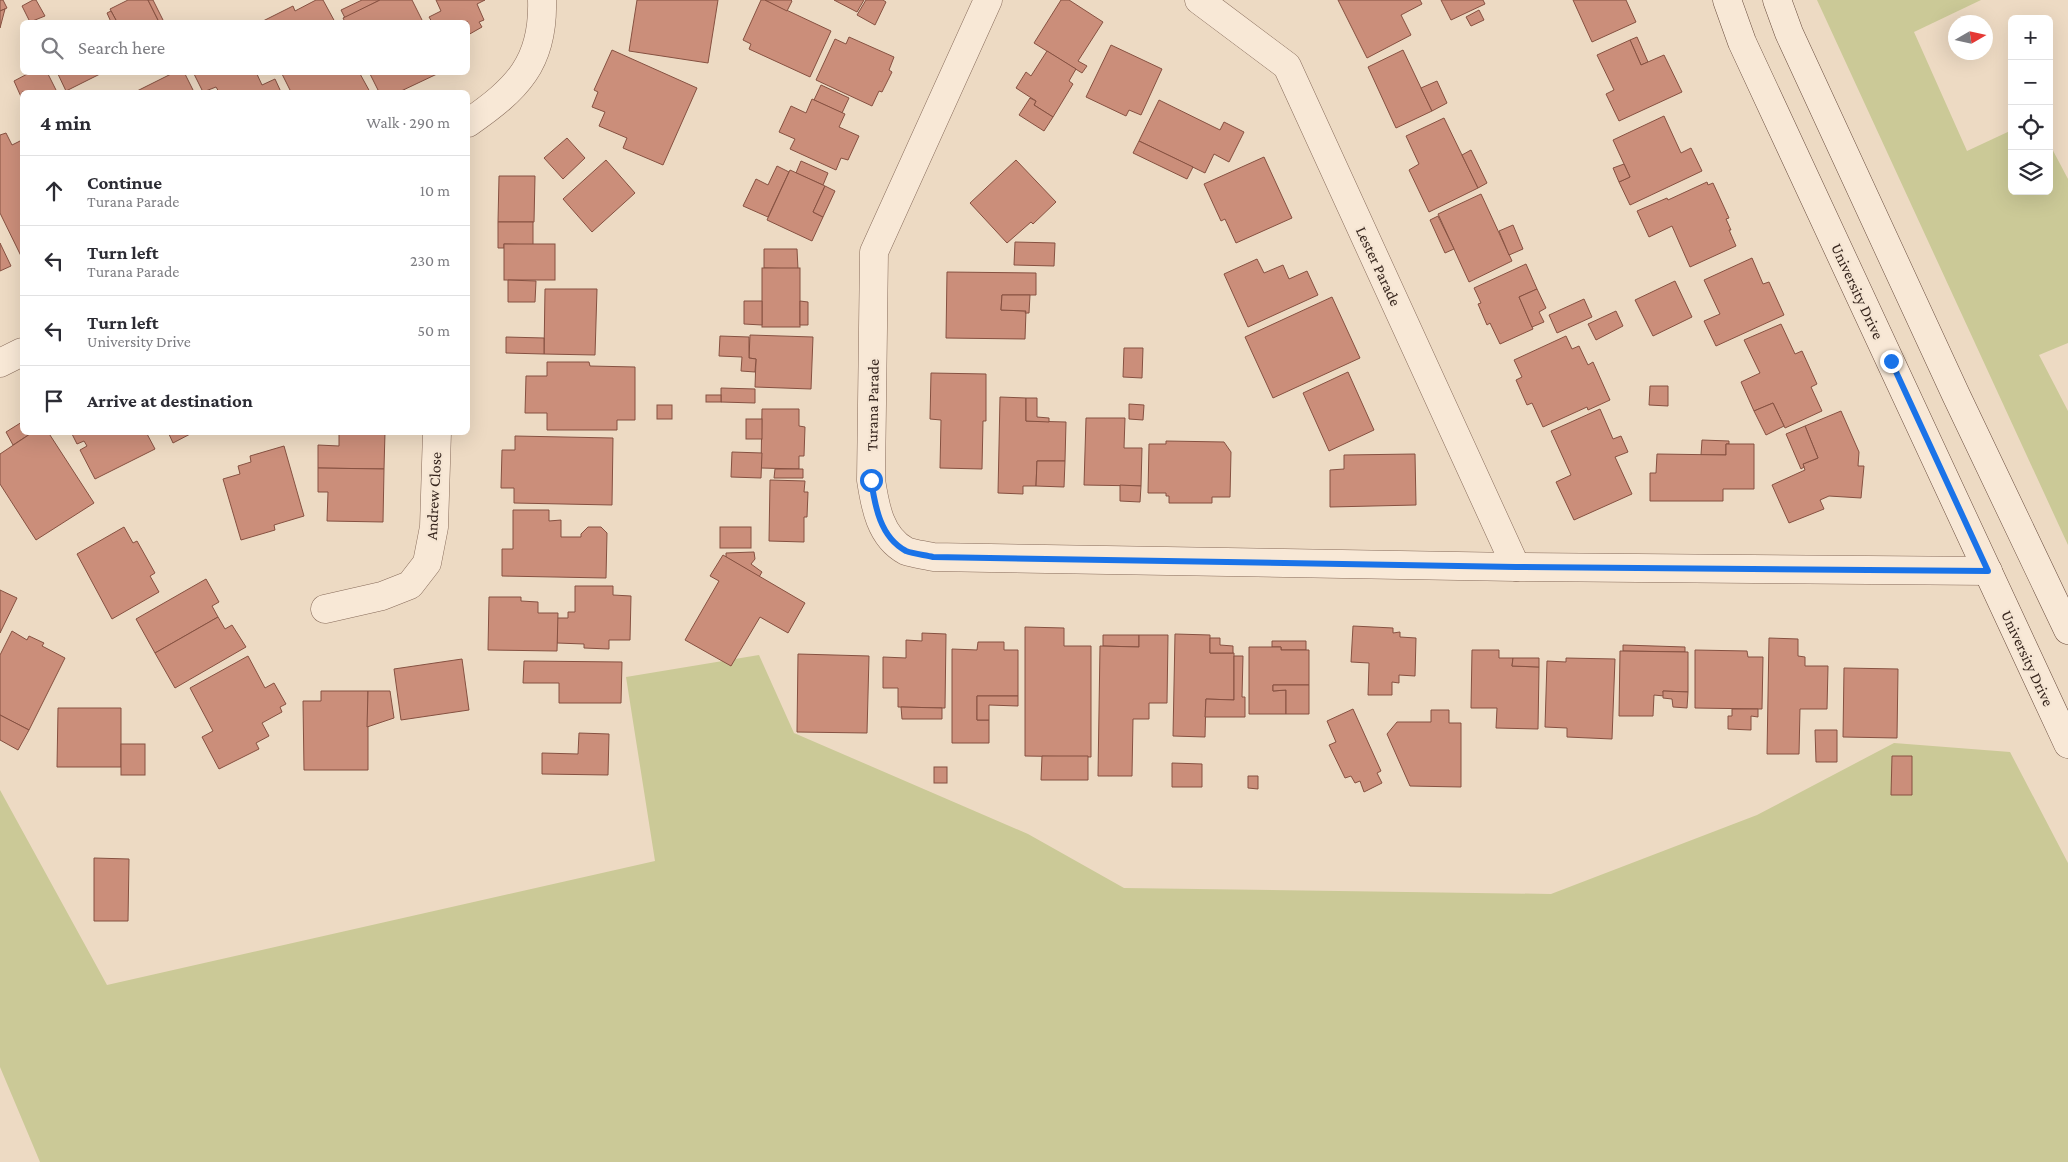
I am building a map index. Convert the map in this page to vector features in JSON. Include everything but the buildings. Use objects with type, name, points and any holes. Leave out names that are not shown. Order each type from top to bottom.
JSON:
[{"type":"street","points":[[470,121],[497,101],[518,82],[535,54],[543,20],[542,0]]},
{"type":"street","name":"Turana Parade","points":[[988,0],[874,252],[871,480],[876,510],[887,534],[906,551],[933,557],[1516,567],[1988,571]]},
{"type":"street","name":"Lester Parade","points":[[1199,0],[1287,66],[1516,567]]},
{"type":"street","name":"University Drive","points":[[1727,0],[1742,42],[2068,744]]},
{"type":"street","points":[[1777,0],[1789,33],[2068,630]]},
{"type":"street","points":[[0,363],[20,353]]},
{"type":"street","name":"Andrew Close","points":[[325,609],[382,596],[410,585],[427,563],[434,527],[437,435]]},
{"type":"shaded area","points":[[1817,0],[1981,0],[1914,32],[1967,151],[2008,132],[2008,195],[2053,195],[2053,151],[2068,179],[2068,343],[2039,355],[2068,411],[2068,545]]},
{"type":"shaded area","points":[[759,655],[794,733],[1028,834],[1124,888],[1551,894],[1757,815],[1894,743],[2010,752],[2068,863],[2068,1162],[40,1162],[0,1067],[0,790],[107,985],[655,861],[626,677]]},
{"type":"route","points":[[871,480],[876,510],[887,534],[906,551],[933,557],[1516,567],[1988,571],[1891,361]]}]
